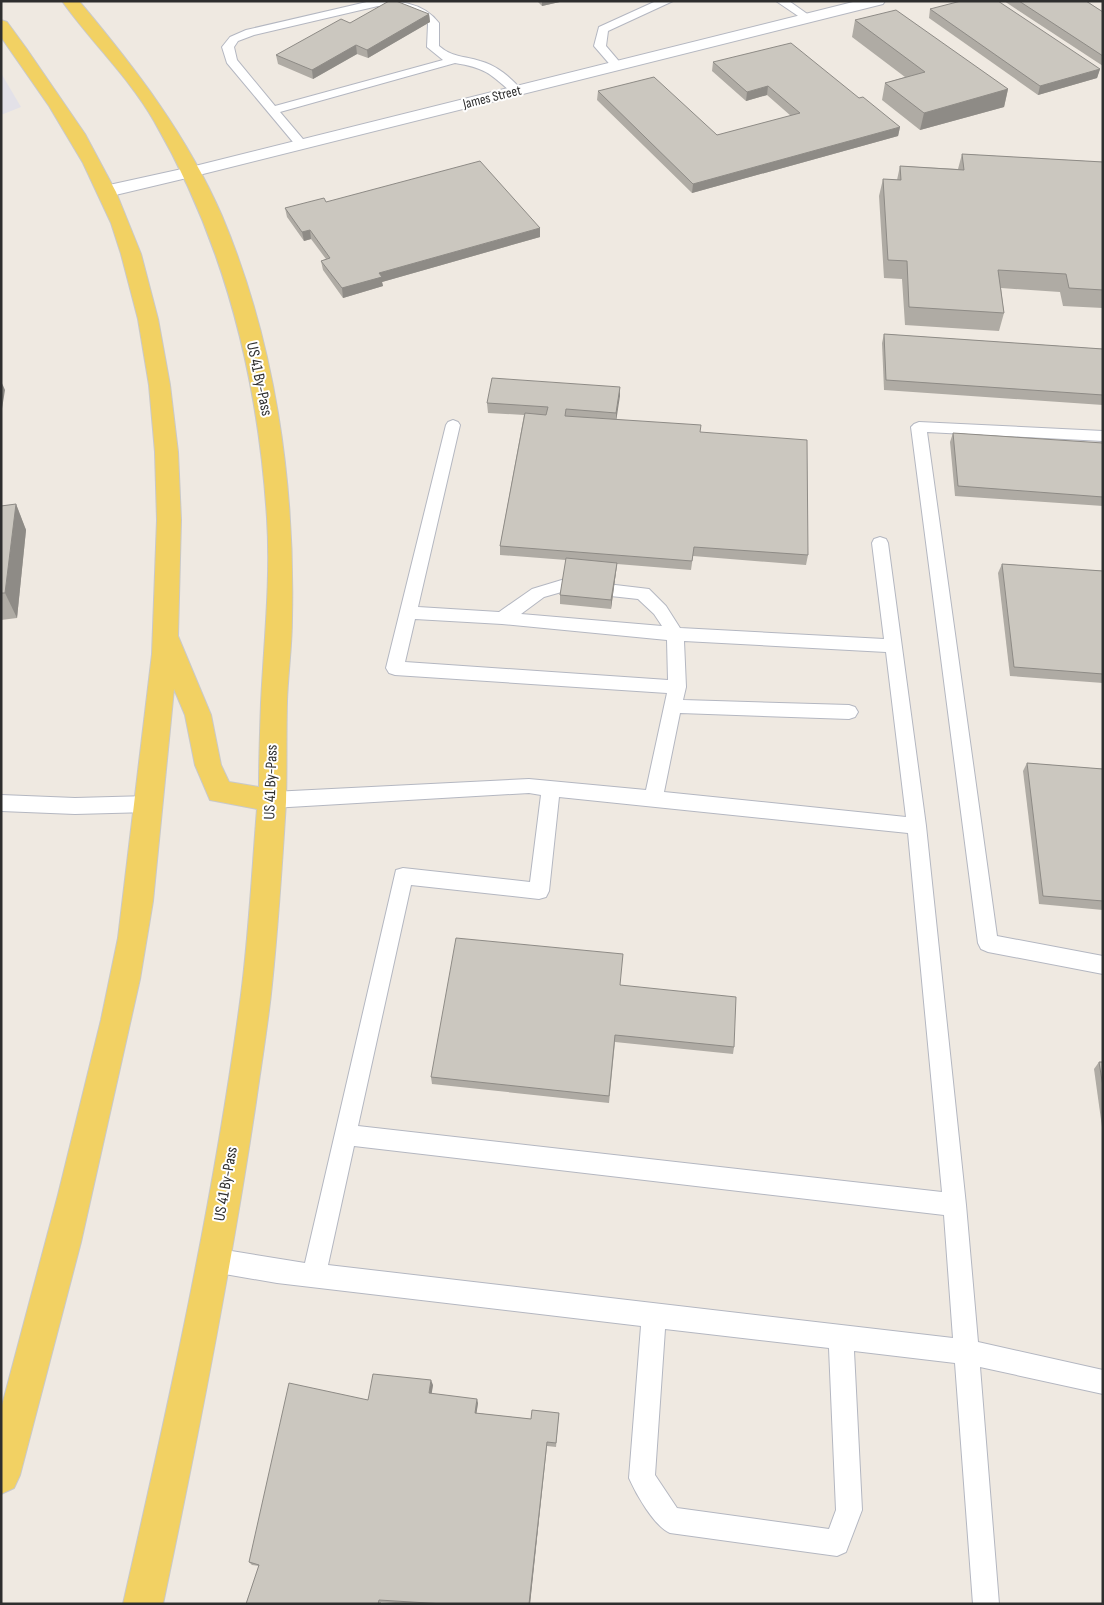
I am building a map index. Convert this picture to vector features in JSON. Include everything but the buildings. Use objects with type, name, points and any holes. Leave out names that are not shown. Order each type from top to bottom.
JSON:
[{"type":"main road","name":"US 41 By-Pass","points":[[70,1],[123,64],[162,119],[212,216],[228,260],[249,329],[266,409],[278,519],[280,619],[274,702],[272,800],[256,994],[228,1179],[193,1373],[142,1604]]},
{"type":"main road","points":[[1,25],[8,44],[76,132],[107,191],[131,253],[147,318],[160,388],[166,458],[170,546],[159,727],[133,938],[74,1203],[1,1475]]},
{"type":"main road","points":[[165,634],[198,715],[208,765],[220,792],[272,800]]},
{"type":"street","name":"James Street","points":[[107,191],[191,172],[877,1]]},
{"type":"lane","points":[[617,66],[600,46],[603,28],[668,1]]},
{"type":"lane","points":[[781,1],[808,18]]},
{"type":"lane","points":[[302,144],[231,61],[228,47],[234,39],[250,32],[378,3],[394,2],[411,6],[429,17],[434,23],[433,47],[443,57],[475,62],[487,67],[516,91]]},
{"type":"lane","points":[[273,110],[454,60]]},
{"type":"lane","points":[[453,425],[395,668],[677,687]]},
{"type":"lane","points":[[1103,436],[919,427],[988,943],[1103,965]]},
{"type":"lane","points":[[880,543],[916,826],[954,1205],[986,1604]]},
{"type":"lane","points":[[502,618],[538,593],[565,585],[643,593],[660,610],[675,634],[677,687],[653,799]]},
{"type":"lane","points":[[408,612],[502,618],[675,634],[893,646]]},
{"type":"lane","points":[[673,706],[849,712]]},
{"type":"lane","points":[[272,800],[520,787],[916,826]]},
{"type":"lane","points":[[314,1274],[403,876],[539,891],[551,789]]},
{"type":"lane","points":[[1,803],[75,806],[149,804]]},
{"type":"lane","points":[[345,1135],[954,1205]]},
{"type":"lane","points":[[213,1260],[277,1271],[966,1352],[1103,1382]]},
{"type":"lane","points":[[654,1314],[642,1478],[670,1520],[837,1543],[849,1510],[841,1337]]},
{"type":"shaded area","points":[[1,73],[21,107],[1,115]]}]
